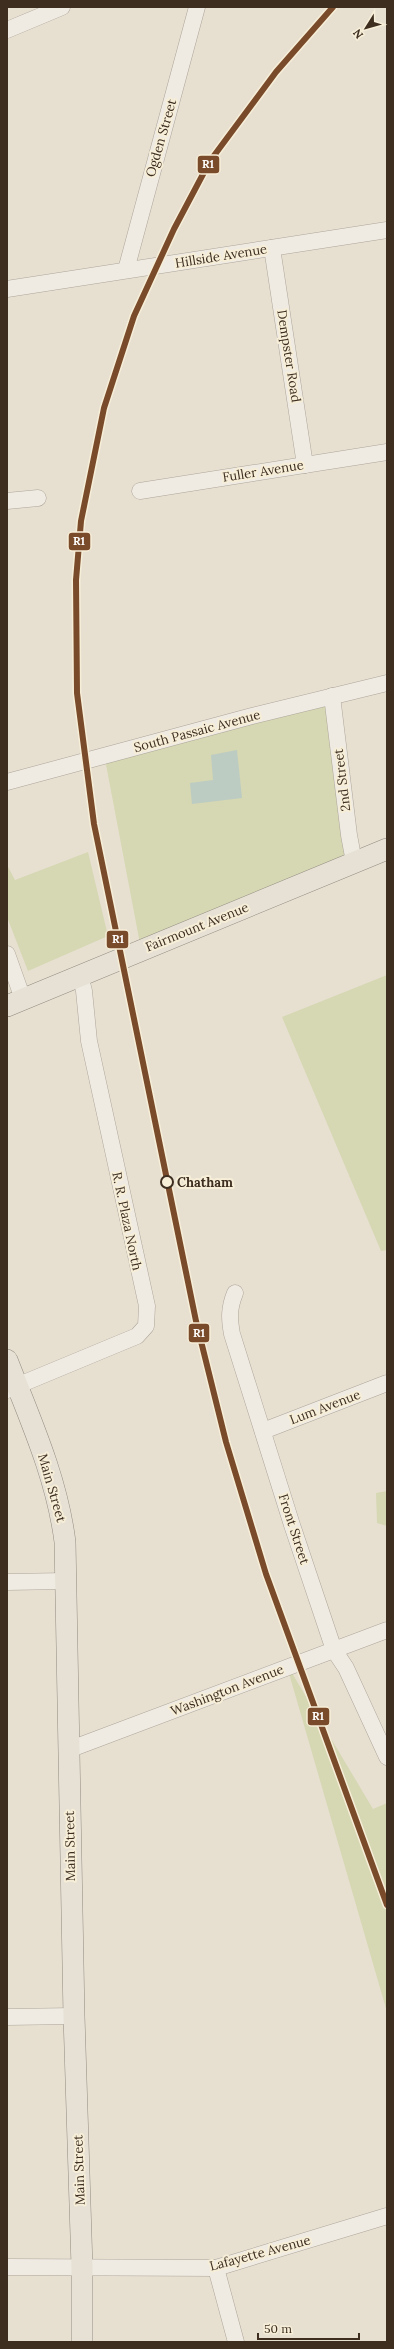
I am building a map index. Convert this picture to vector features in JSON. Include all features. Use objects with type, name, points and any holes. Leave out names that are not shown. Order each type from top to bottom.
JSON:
[{"type":"main road","name":"Fairmount Avenue","points":[[15,1002],[387,849]]},
{"type":"main road","name":"Main Street","points":[[7,1360],[12,1388],[55,1487],[65,1542],[74,2016],[82,2268],[82,2342]]},
{"type":"street","points":[[7,30],[62,7]]},
{"type":"street","name":"Ogden Street","points":[[126,270],[198,7]]},
{"type":"street","name":"Hillside Avenue","points":[[7,289],[387,230]]},
{"type":"street","name":"Dempster Road","points":[[272,248],[305,465]]},
{"type":"street","name":"Fuller Avenue","points":[[140,491],[387,452]]},
{"type":"street","points":[[7,501],[38,498]]},
{"type":"street","name":"South Passaic Avenue","points":[[7,782],[332,696],[387,683]]},
{"type":"street","name":"2nd Street","points":[[332,696],[354,862]]},
{"type":"street","points":[[7,954],[15,1002]]},
{"type":"street","name":"R. R. Plaza North","points":[[12,1388],[137,1336],[146,1326],[147,1306],[89,1041],[80,975]]},
{"type":"street","name":"Front Street","points":[[235,1293],[230,1306],[228,1318],[262,1431],[334,1650],[346,1668],[387,1757]]},
{"type":"street","name":"Lum Avenue","points":[[262,1431],[387,1383]]},
{"type":"street","points":[[7,1582],[65,1581]]},
{"type":"street","name":"Washington Avenue","points":[[68,1750],[387,1630]]},
{"type":"street","points":[[7,2016],[74,2016]]},
{"type":"street","name":"Lafayette Avenue","points":[[7,2267],[216,2268],[387,2216]]},
{"type":"street","points":[[216,2268],[236,2342]]},
{"type":"green space","points":[[333,696],[353,863],[141,949],[104,754]]},
{"type":"green space","points":[[88,852],[108,936],[28,971],[7,917],[7,865],[15,880]]},
{"type":"green space","points":[[387,975],[387,1250],[381,1251],[282,1017]]},
{"type":"green space","points":[[387,1491],[387,1526],[377,1523],[376,1493]]},
{"type":"green space","points":[[286,1663],[373,1809],[387,1803],[387,2012]]},
{"type":"shaded area","points":[[237,750],[242,798],[192,804],[190,783],[213,780],[211,755]]},
{"type":"transit line","name":"R1","points":[[333,7],[276,72],[210,161],[174,229],[134,316],[104,408],[81,521],[76,580],[77,693],[94,824],[196,1321],[226,1442],[266,1574],[387,1905]]},
{"type":"place","name":"Chatham","points":[[167,1182]]}]
